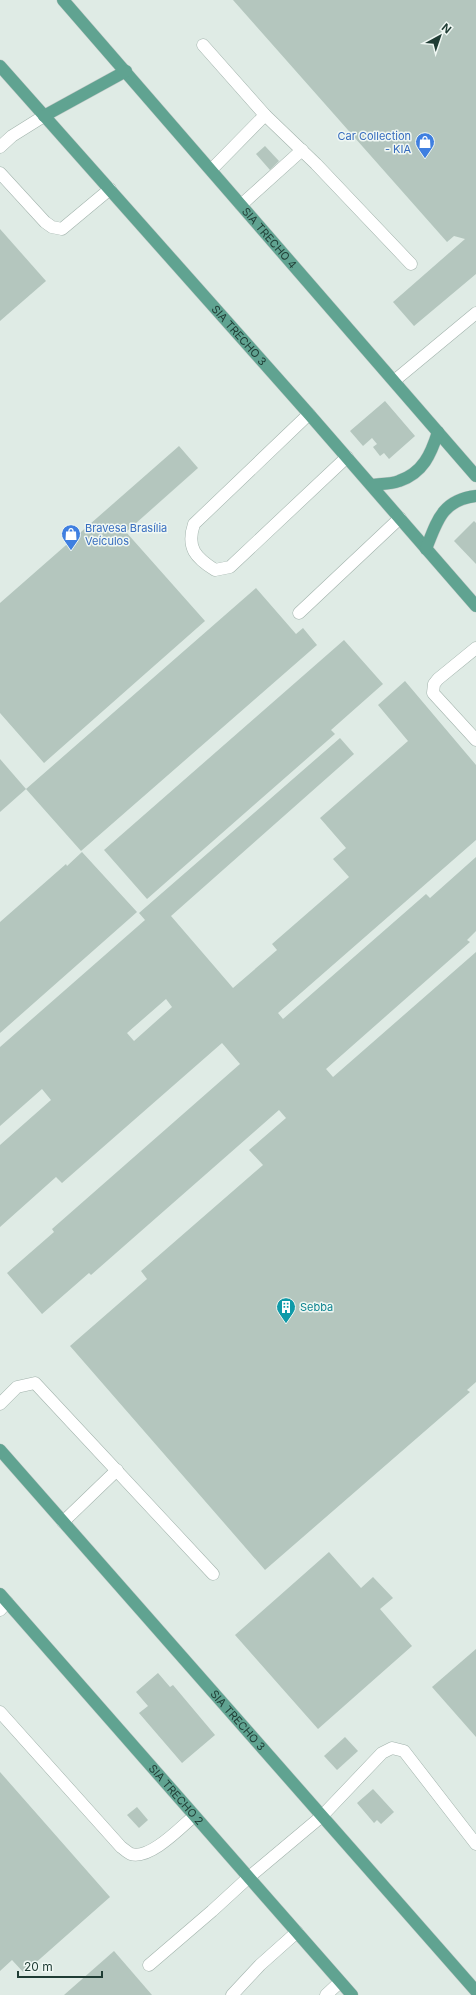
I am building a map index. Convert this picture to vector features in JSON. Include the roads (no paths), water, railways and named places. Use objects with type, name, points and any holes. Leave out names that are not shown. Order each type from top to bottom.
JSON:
[{"type":"main road","name":"SIA TRECHO 4","points":[[63,0],[476,476]]},
{"type":"main road","name":"SIA TRECHO 3","points":[[0,66],[348,457],[476,606]]},
{"type":"main road","points":[[44,116],[126,72]]},
{"type":"main road","points":[[372,485],[399,481],[418,471],[432,453],[438,432]]},
{"type":"main road","points":[[426,549],[438,520],[448,505],[463,498],[476,496]]},
{"type":"main road","name":"SIA TRECHO 3","points":[[0,1450],[476,1991]]},
{"type":"main road","name":"SIA TRECHO 2","points":[[2,1602],[352,1995]]},
{"type":"lane","points":[[203,45],[265,115],[302,150],[410,264]]},
{"type":"lane","points":[[211,170],[265,115]]},
{"type":"lane","points":[[0,147],[12,136],[44,116]]},
{"type":"lane","points":[[241,205],[302,150]]},
{"type":"lane","points":[[0,173],[45,222],[52,227],[62,229],[110,190]]},
{"type":"lane","points":[[394,381],[476,313]]},
{"type":"lane","points":[[309,414],[282,438],[194,524],[190,534],[192,548],[201,561],[215,570],[230,567],[348,457]]},
{"type":"lane","points":[[298,613],[400,518]]},
{"type":"lane","points":[[476,648],[438,679],[434,684],[433,693],[476,740]]},
{"type":"lane","points":[[0,1404],[17,1387],[35,1383],[213,1574]]},
{"type":"lane","points":[[63,1522],[117,1470]]},
{"type":"lane","points":[[0,1712],[121,1847],[131,1854],[145,1854],[167,1839],[194,1816]]},
{"type":"lane","points":[[149,1965],[248,1878],[322,1816],[382,1753],[392,1748],[404,1751],[476,1844]]},
{"type":"lane","points":[[232,1995],[260,1965],[296,1932]]},
{"type":"lane","points":[[326,1995],[340,1982]]},
{"type":"place","name":"Car Collection - KIA","points":[[425,159]]},
{"type":"place","name":"Bravesa Brasília Veículos","points":[[71,551]]},
{"type":"place","name":"Sebba","points":[[286,1324]]}]
